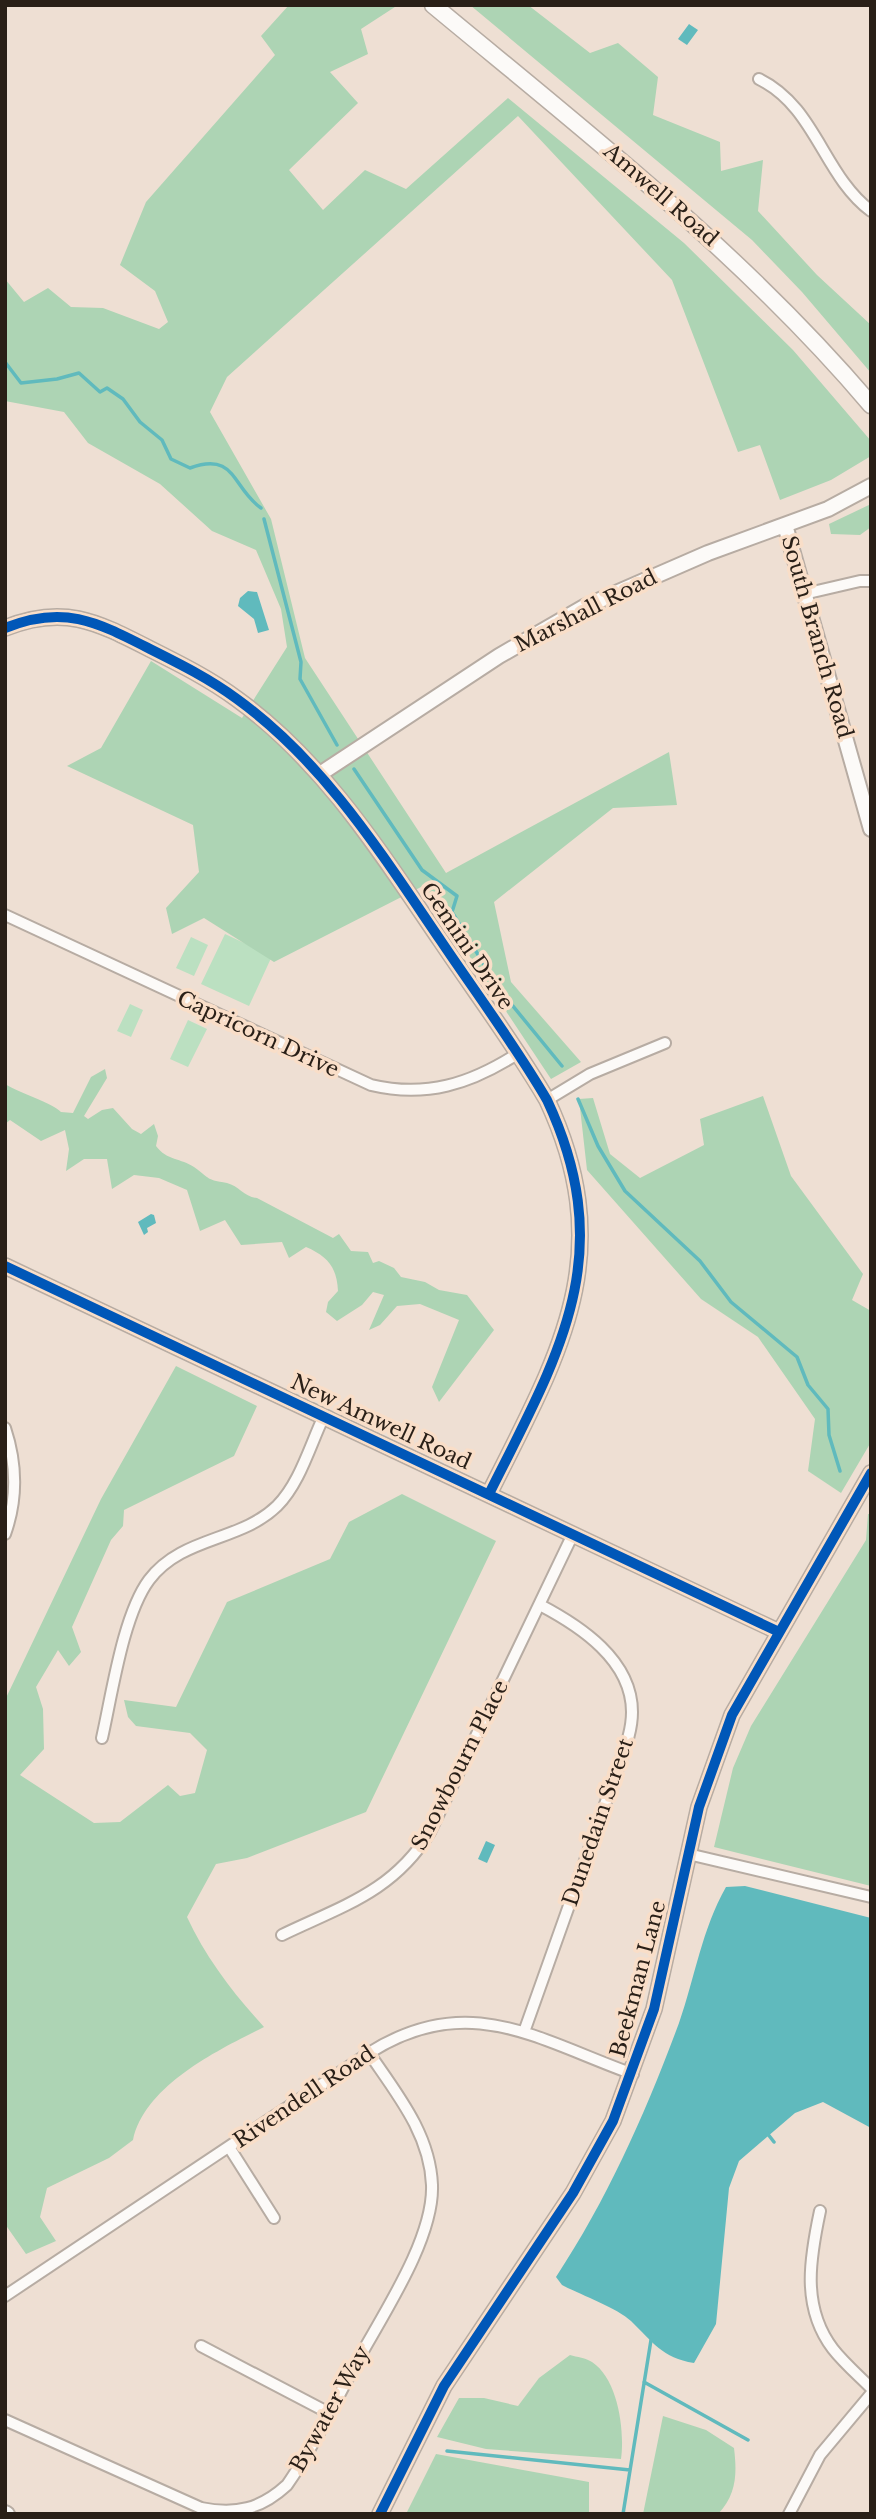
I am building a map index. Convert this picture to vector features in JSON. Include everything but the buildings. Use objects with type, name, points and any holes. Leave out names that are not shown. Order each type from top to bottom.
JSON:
[{"type":"main road","name":"Amwell Road","points":[[433,5],[723,249],[787,310],[871,405]]},
{"type":"street","points":[[759,79],[792,100],[851,191],[871,211]]},
{"type":"street","name":"Marshall Road","points":[[320,774],[499,656],[584,607],[708,552],[846,501],[871,486]]},
{"type":"street","name":"South Branch Road","points":[[785,525],[871,830]]},
{"type":"street","points":[[804,594],[871,581]]},
{"type":"street","name":"Gemini Drive","points":[[5,628],[39,617],[65,615],[106,627],[228,693],[276,731],[320,774],[377,848],[547,1100],[563,1137],[577,1188],[582,1228],[578,1281],[563,1337],[489,1494]]},
{"type":"street","name":"Capricorn Drive","points":[[5,915],[371,1085],[401,1091],[450,1087],[486,1073],[517,1054]]},
{"type":"street","points":[[547,1100],[590,1074],[665,1043]]},
{"type":"street","name":"New Amwell Road","points":[[5,1266],[777,1631]]},
{"type":"street","points":[[102,1738],[130,1623],[149,1580],[178,1553],[251,1524],[276,1507],[295,1480],[324,1416]]},
{"type":"street","points":[[5,1428],[11,1446],[16,1486],[13,1513],[5,1534]]},
{"type":"street","name":"Beekman Lane","points":[[380,2514],[444,2386],[573,2193],[613,2121],[633,2074],[662,1978],[688,1854],[708,1779],[732,1715],[777,1631],[871,1473]]},
{"type":"street","name":"Snowbourn Place","points":[[282,1935],[377,1889],[398,1874],[415,1856],[430,1832],[573,1534]]},
{"type":"street","name":"Dunedain Street","points":[[524,2032],[622,1755],[632,1711],[628,1688],[617,1666],[599,1644],[540,1605]]},
{"type":"street","points":[[688,1854],[871,1897]]},
{"type":"street","name":"Rivendell Road","points":[[5,2296],[369,2053],[414,2029],[450,2021],[496,2024],[633,2074]]},
{"type":"street","name":"Bywater Way","points":[[5,2420],[201,2508],[237,2511],[267,2502],[287,2485],[415,2254],[431,2206],[432,2186],[424,2142],[418,2127],[369,2053]]},
{"type":"street","points":[[229,2147],[274,2218]]},
{"type":"street","points":[[820,2211],[810,2268],[816,2317],[833,2349],[871,2388]]},
{"type":"street","points":[[201,2346],[329,2413]]},
{"type":"street","points":[[789,2514],[820,2455],[871,2394]]},
{"type":"green space","points":[[289,5],[398,5],[361,29],[368,54],[330,72],[358,103],[289,170],[323,210],[365,170],[406,189],[508,98],[684,243],[793,350],[871,441],[871,456],[831,480],[780,500],[760,445],[738,452],[672,280],[518,116],[227,377],[210,412],[271,519],[305,658],[446,873],[669,752],[677,805],[613,808],[494,902],[511,982],[581,1062],[551,1079],[423,886],[274,962],[204,918],[172,934],[166,908],[199,872],[193,825],[67,766],[101,748],[151,661],[242,718],[287,647],[281,609],[256,550],[212,531],[160,484],[88,443],[64,412],[5,401],[5,279],[24,302],[48,288],[71,307],[103,308],[159,329],[168,322],[155,291],[120,265],[146,202],[275,55],[261,36]]},
{"type":"green space","points":[[470,5],[528,5],[590,53],[618,43],[658,77],[653,115],[720,142],[721,171],[763,160],[758,211],[817,275],[871,325],[871,373],[802,292],[752,240]]},
{"type":"green space","points":[[871,504],[871,527],[860,535],[831,534],[829,524]]},
{"type":"green space","points":[[225,934],[272,956],[249,1006],[201,984]]},
{"type":"green space","points":[[191,937],[208,945],[194,976],[176,968]]},
{"type":"green space","points":[[130,1004],[143,1010],[131,1037],[117,1031]]},
{"type":"green space","points":[[188,1020],[207,1029],[188,1067],[170,1059]]},
{"type":"green space","points":[[105,1069],[107,1078],[84,1116],[88,1119],[102,1110],[113,1108],[132,1129],[141,1134],[154,1124],[158,1136],[156,1146],[169,1157],[189,1164],[212,1180],[231,1184],[249,1196],[333,1238],[339,1234],[351,1251],[368,1252],[373,1263],[379,1261],[394,1268],[401,1277],[425,1282],[439,1290],[467,1295],[494,1330],[439,1402],[432,1387],[459,1320],[420,1304],[397,1306],[380,1325],[369,1330],[384,1295],[373,1292],[362,1305],[337,1321],[326,1312],[328,1302],[338,1291],[336,1275],[330,1263],[313,1250],[306,1247],[289,1258],[282,1242],[241,1245],[225,1220],[200,1231],[187,1190],[159,1178],[134,1175],[112,1189],[107,1159],[84,1159],[66,1171],[69,1149],[65,1130],[41,1141],[10,1120],[5,1124],[5,1084],[61,1112],[73,1113],[91,1077]]},
{"type":"green space","points":[[763,1096],[791,1176],[863,1274],[852,1300],[871,1311],[871,1442],[841,1493],[808,1471],[815,1419],[758,1337],[701,1299],[587,1170],[579,1099],[593,1098],[610,1154],[640,1178],[704,1145],[700,1119]]},
{"type":"green space","points":[[176,1366],[257,1406],[234,1456],[124,1510],[123,1526],[111,1540],[72,1627],[81,1652],[69,1666],[58,1650],[36,1687],[43,1709],[44,1749],[20,1775],[94,1823],[120,1822],[168,1785],[180,1796],[195,1793],[207,1750],[190,1733],[136,1726],[128,1717],[124,1700],[176,1707],[227,1602],[330,1559],[349,1522],[402,1494],[496,1541],[366,1812],[247,1858],[216,1864],[187,1917],[221,1975],[264,2027],[206,2058],[168,2086],[152,2102],[140,2120],[133,2140],[109,2158],[47,2188],[40,2217],[56,2241],[26,2254],[5,2224],[5,1700],[101,1499]]},
{"type":"green space","points":[[868,1514],[871,1514],[871,1886],[714,1847],[733,1768],[751,1726],[866,1540]]},
{"type":"green space","points":[[570,2355],[592,2362],[608,2380],[618,2406],[622,2434],[621,2459],[486,2449],[437,2437],[459,2398],[484,2398],[518,2406],[539,2378]]},
{"type":"green space","points":[[663,2416],[706,2430],[734,2448],[734,2483],[729,2499],[718,2514],[643,2514]]},
{"type":"green space","points":[[436,2454],[589,2482],[589,2514],[406,2514]]},
{"type":"water","points":[[689,24],[698,30],[687,45],[678,39]]},
{"type":"water","points":[[248,591],[257,592],[269,630],[258,633],[254,619],[238,606],[240,598]]},
{"type":"water","points":[[151,1214],[154,1215],[156,1223],[147,1228],[148,1232],[144,1235],[138,1222]]},
{"type":"water","points":[[486,1841],[495,1845],[487,1863],[478,1859]]},
{"type":"water","points":[[745,1886],[871,1918],[871,2128],[823,2102],[795,2113],[739,2161],[729,2188],[716,2324],[694,2363],[666,2353],[625,2316],[562,2285],[556,2277],[593,2216],[639,2122],[679,2023],[705,1936],[718,1903],[726,1887]]},
{"type":"waterway","points":[[5,362],[21,383],[57,379],[79,373],[100,392],[107,388],[123,399],[140,422],[162,440],[171,459],[190,468],[205,464],[216,464],[225,468],[261,508]]},
{"type":"waterway","points":[[264,519],[301,662],[300,679],[337,745]]},
{"type":"waterway","points":[[354,769],[422,870],[457,896],[452,912],[499,989],[562,1066]]},
{"type":"waterway","points":[[578,1099],[598,1146],[625,1191],[700,1261],[731,1302],[797,1357],[808,1385],[828,1409],[829,1435],[840,1471]]},
{"type":"waterway","points":[[767,2133],[774,2142]]},
{"type":"waterway","points":[[623,2514],[651,2340]]},
{"type":"waterway","points":[[644,2382],[748,2440]]},
{"type":"waterway","points":[[447,2451],[630,2470]]},
{"type":"cycle path","points":[[5,628],[45,617],[80,619],[96,624],[206,678],[268,724],[324,780],[373,842],[509,1039],[547,1100],[568,1156],[579,1208],[579,1256],[572,1303],[557,1349],[538,1395],[489,1494]]},
{"type":"cycle path","points":[[5,1266],[777,1631]]},
{"type":"cycle path","points":[[380,2514],[444,2386],[573,2193],[613,2121],[654,2009],[699,1807],[732,1715],[871,1473]]}]
